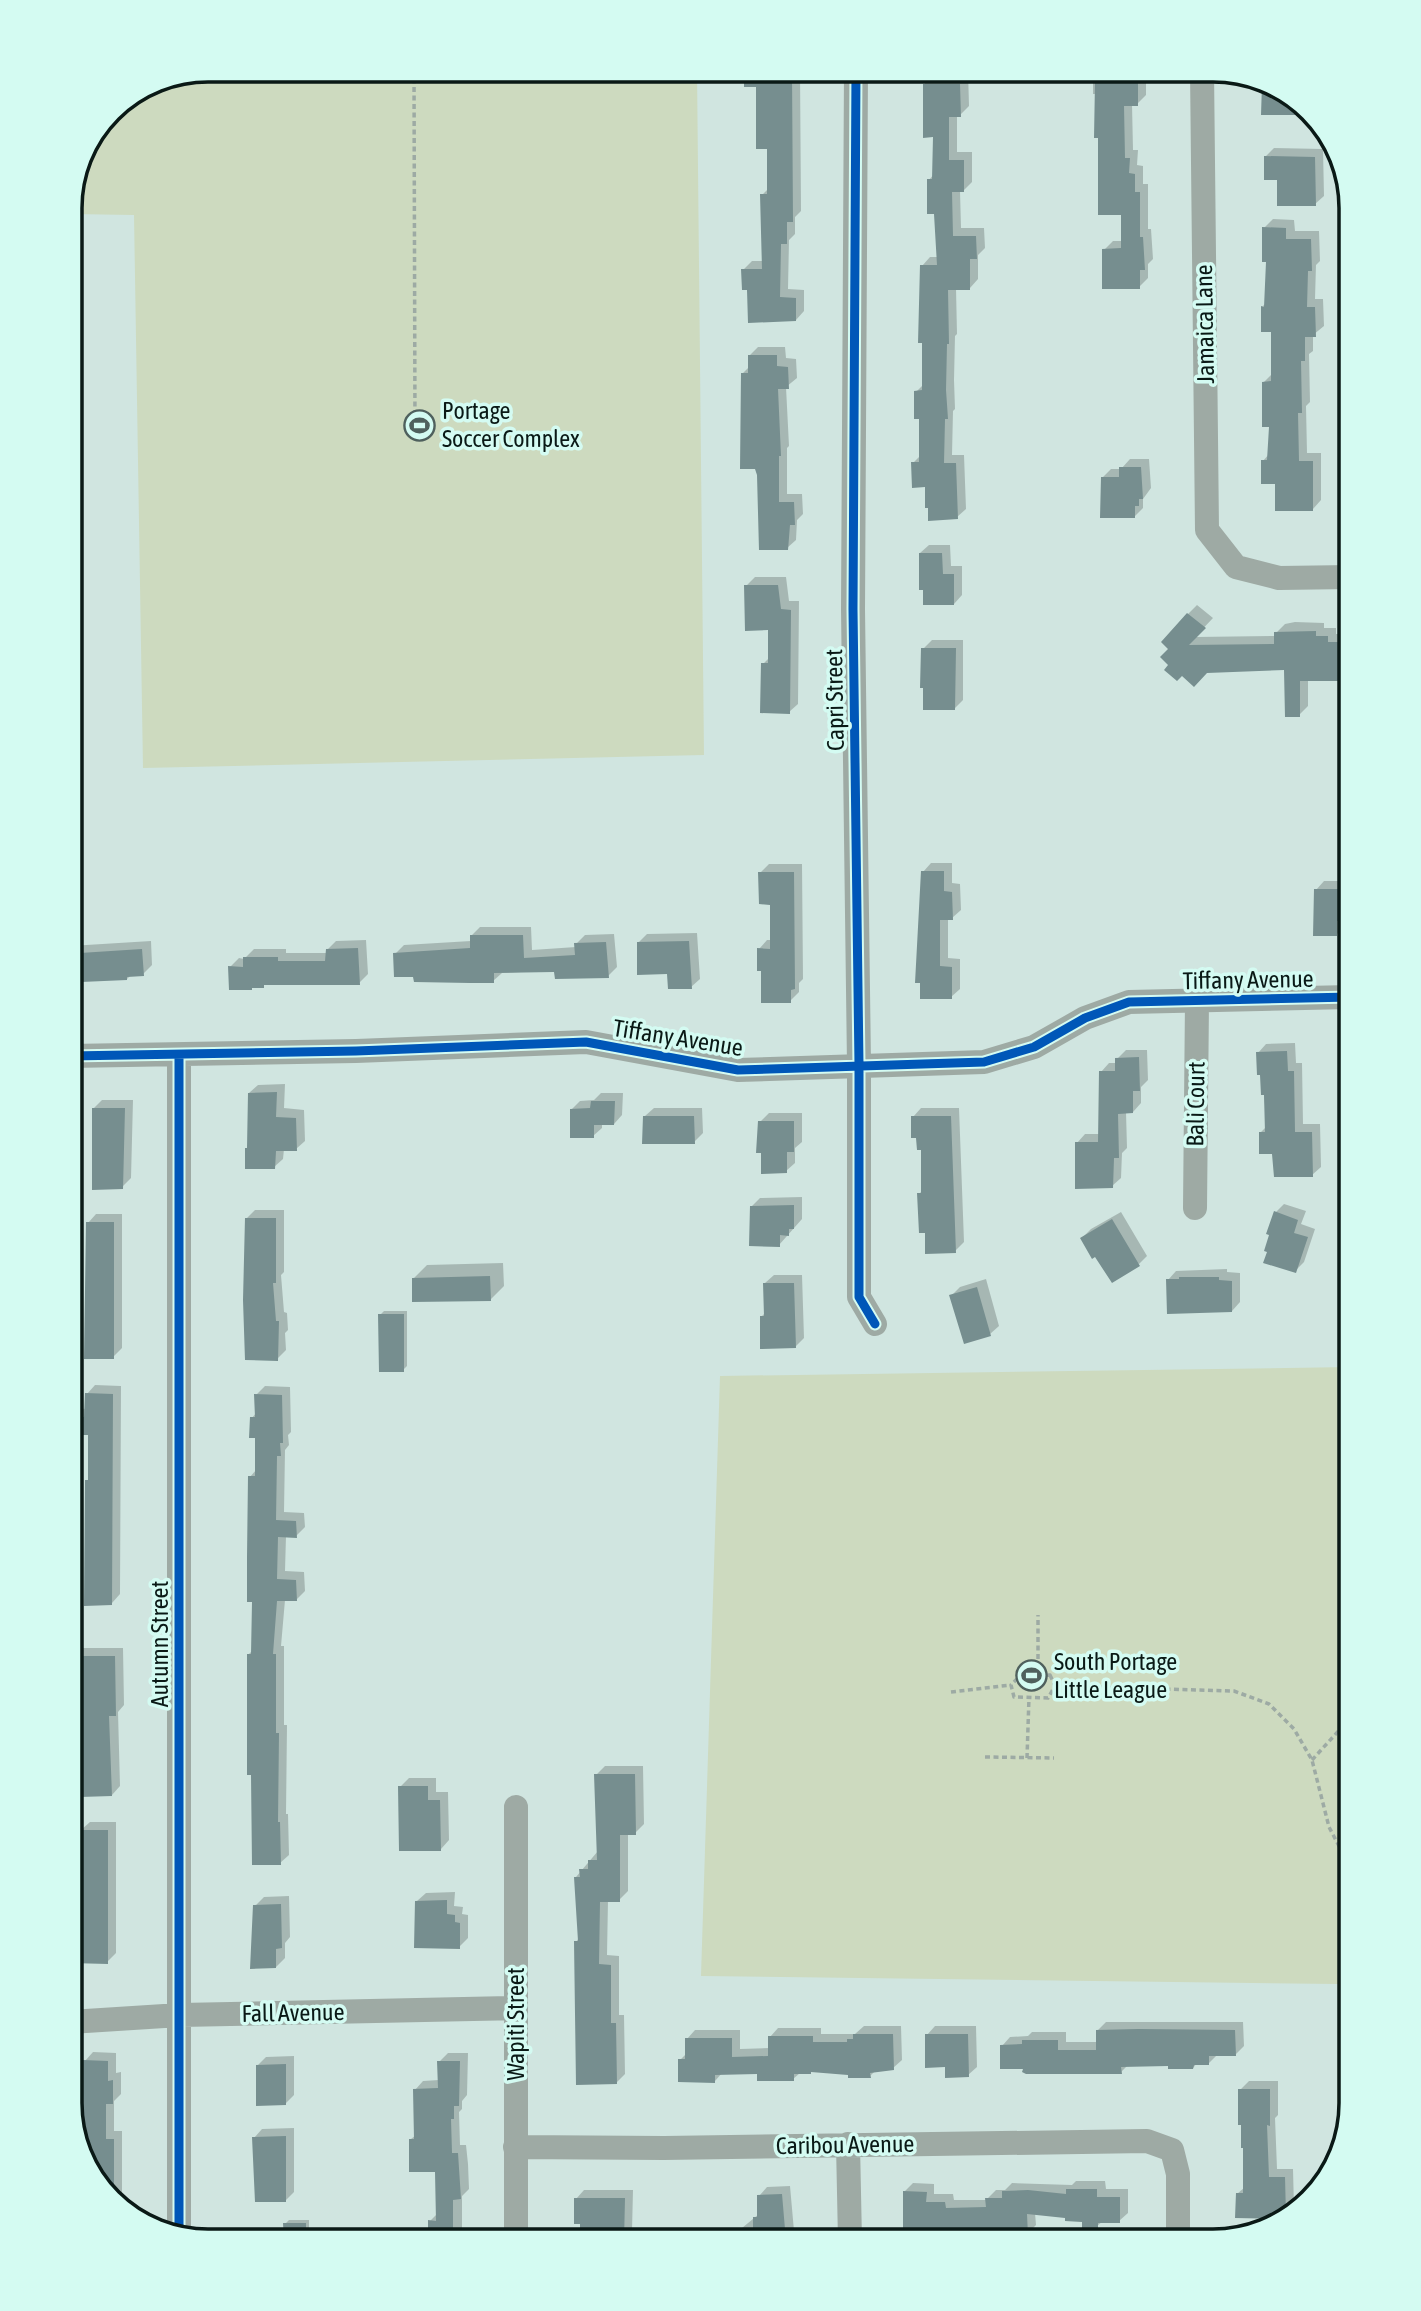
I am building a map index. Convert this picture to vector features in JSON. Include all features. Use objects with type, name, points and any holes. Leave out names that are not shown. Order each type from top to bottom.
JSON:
[{"type":"street","name":"Capri Street","points":[[856,83],[853,609],[859,1297],[875,1324]]},
{"type":"street","name":"Jamaica Lane","points":[[1202,83],[1207,530],[1236,567],[1279,578],[1339,577]]},
{"type":"street","name":"Tiffany Avenue","points":[[83,1056],[586,1042],[738,1070],[984,1062],[1034,1047],[1085,1018],[1129,1002],[1339,997]]},
{"type":"street","name":"Bali Court","points":[[1195,1208],[1197,1000]]},
{"type":"street","name":"Autumn Street","points":[[178,1055],[179,2225]]},
{"type":"street","name":"Wapiti Street","points":[[516,1807],[516,2228]]},
{"type":"street","name":"Fall Avenue","points":[[82,2021],[180,2015],[516,2008]]},
{"type":"street","name":"Caribou Avenue","points":[[516,2147],[664,2148],[1147,2141],[1172,2150],[1178,2174],[1178,2229]]},
{"type":"street","points":[[848,2144],[850,2229]]},
{"type":"path","points":[[414,83],[415,431]]},
{"type":"path","points":[[1038,1615],[1038,1676]]},
{"type":"path","points":[[951,1692],[1011,1685],[1019,1677],[1050,1675],[1055,1686]]},
{"type":"path","points":[[1011,1685],[1014,1697],[1048,1698],[1055,1686]]},
{"type":"path","points":[[1055,1686],[1234,1691],[1269,1704],[1294,1729],[1312,1760],[1329,1827],[1339,1846]]},
{"type":"path","points":[[1027,1758],[1029,1697]]},
{"type":"path","points":[[1312,1760],[1339,1730]]},
{"type":"path","points":[[985,1757],[1054,1758]]},
{"type":"green space","name":"Portage Soccer Complex","points":[[697,83],[704,755],[143,768],[134,215],[83,214],[83,191],[95,152],[113,125],[131,108],[160,92],[183,85]]},
{"type":"green space","name":"South Portage Little League","points":[[1339,1367],[1339,2103],[1337,2123],[1338,1984],[701,1976],[720,1376]]},
{"type":"building","points":[[744,83],[792,83],[793,222],[787,222],[787,244],[781,244],[780,297],[796,298],[796,321],[748,323],[747,290],[742,290],[741,269],[762,269],[760,194],[767,194],[767,149],[756,149],[756,87],[744,87]]},
{"type":"building","points":[[1095,83],[1138,83],[1138,106],[1124,106],[1125,158],[1130,158],[1129,173],[1135,174],[1135,192],[1140,192],[1140,237],[1143,237],[1145,270],[1140,270],[1140,289],[1102,289],[1102,249],[1121,248],[1121,215],[1098,215],[1098,138],[1094,138]]},
{"type":"building","points":[[923,84],[960,84],[961,117],[949,117],[949,160],[964,160],[964,192],[952,192],[953,236],[976,236],[977,259],[970,259],[970,290],[948,290],[948,419],[945,419],[944,463],[956,463],[958,519],[928,521],[925,487],[912,488],[911,462],[919,462],[919,419],[914,419],[914,391],[922,390],[922,343],[918,343],[920,265],[937,265],[934,214],[927,214],[927,179],[932,179],[933,137],[923,138]]},
{"type":"building","points":[[1262,92],[1283,103],[1298,115],[1261,115]]},
{"type":"building","points":[[1264,156],[1315,157],[1316,206],[1277,206],[1277,180],[1264,180]]},
{"type":"building","points":[[1262,227],[1286,228],[1286,239],[1311,239],[1312,271],[1308,271],[1307,307],[1315,307],[1316,337],[1305,337],[1305,361],[1301,361],[1302,413],[1298,413],[1299,461],[1313,461],[1313,511],[1275,511],[1275,484],[1261,484],[1261,460],[1267,460],[1269,427],[1262,427],[1262,382],[1271,381],[1271,332],[1261,332],[1266,262],[1262,262]]},
{"type":"building","points":[[748,355],[777,355],[777,366],[788,367],[789,389],[778,389],[781,456],[779,502],[794,502],[795,525],[790,525],[788,550],[759,550],[757,475],[755,469],[740,469],[741,373],[748,373]]},
{"type":"building","points":[[1119,467],[1141,467],[1143,499],[1139,499],[1139,506],[1135,506],[1135,518],[1100,518],[1101,477],[1119,477]]},
{"type":"building","points":[[919,553],[942,553],[943,574],[954,574],[954,605],[923,605],[923,590],[919,590]]},
{"type":"building","points":[[744,585],[778,585],[781,609],[791,610],[790,714],[760,713],[761,663],[768,663],[768,630],[745,631]]},
{"type":"building","points":[[1187,613],[1206,628],[1189,645],[1274,644],[1274,632],[1316,631],[1316,636],[1328,636],[1328,642],[1339,642],[1339,681],[1300,681],[1300,717],[1285,717],[1284,670],[1207,673],[1194,687],[1182,676],[1177,681],[1164,670],[1168,665],[1160,657],[1168,649],[1161,642]]},
{"type":"building","points":[[921,648],[956,648],[955,710],[923,710],[923,688],[920,688]]},
{"type":"building","points":[[921,871],[944,871],[944,891],[952,892],[953,920],[940,920],[940,966],[952,967],[952,999],[920,999],[920,983],[915,983]]},
{"type":"building","points":[[758,872],[794,872],[795,989],[791,990],[791,1003],[761,1003],[761,971],[757,971],[757,948],[770,949],[770,905],[759,904]]},
{"type":"building","points":[[1314,889],[1339,889],[1337,936],[1313,936]]},
{"type":"building","points":[[470,935],[523,935],[524,958],[575,955],[574,943],[606,942],[609,978],[555,979],[554,972],[494,973],[494,983],[414,982],[413,977],[394,977],[393,953],[470,948]]},
{"type":"building","points":[[689,941],[692,989],[668,989],[667,974],[637,975],[637,942]]},
{"type":"building","points":[[358,948],[360,985],[264,985],[264,988],[252,990],[229,990],[228,966],[243,967],[243,957],[278,957],[278,961],[325,961],[326,949]]},
{"type":"building","points":[[142,949],[144,976],[127,977],[127,980],[83,982],[83,953]]},
{"type":"building","points":[[1287,1051],[1288,1071],[1294,1071],[1295,1132],[1312,1132],[1313,1177],[1274,1177],[1272,1154],[1259,1154],[1259,1132],[1265,1132],[1264,1095],[1261,1095],[1260,1075],[1257,1075],[1256,1052]]},
{"type":"building","points":[[1139,1057],[1140,1091],[1133,1091],[1133,1113],[1118,1114],[1119,1158],[1114,1158],[1113,1188],[1075,1189],[1075,1142],[1098,1142],[1099,1071],[1115,1071],[1115,1058]]},
{"type":"building","points":[[277,1092],[276,1117],[296,1118],[297,1151],[276,1151],[275,1169],[245,1169],[248,1093]]},
{"type":"building","points":[[591,1101],[615,1101],[614,1125],[594,1125],[594,1138],[570,1138],[570,1109],[590,1108]]},
{"type":"building","points":[[92,1108],[125,1108],[123,1189],[92,1190]]},
{"type":"building","points":[[643,1116],[694,1116],[695,1144],[642,1144]]},
{"type":"building","points":[[911,1116],[951,1116],[956,1253],[925,1254],[925,1233],[919,1233],[917,1193],[921,1193],[921,1150],[917,1150],[916,1138],[911,1138]]},
{"type":"building","points":[[758,1121],[794,1121],[794,1152],[787,1152],[787,1173],[761,1174],[761,1153],[756,1153]]},
{"type":"building","points":[[794,1205],[794,1229],[789,1229],[789,1236],[780,1235],[780,1247],[749,1246],[750,1206]]},
{"type":"building","points":[[1274,1211],[1298,1220],[1294,1233],[1308,1237],[1296,1273],[1263,1263],[1269,1235],[1266,1234]]},
{"type":"building","points":[[245,1218],[276,1218],[276,1283],[273,1283],[276,1321],[279,1321],[278,1361],[245,1360]]},
{"type":"building","points":[[1112,1219],[1140,1266],[1112,1283],[1095,1257],[1092,1259],[1080,1238]]},
{"type":"building","points":[[86,1222],[114,1222],[114,1359],[84,1359]]},
{"type":"building","points":[[490,1276],[491,1301],[412,1302],[412,1278]]},
{"type":"building","points":[[1219,1277],[1219,1280],[1232,1281],[1232,1312],[1167,1314],[1166,1279]]},
{"type":"building","points":[[763,1283],[794,1283],[796,1348],[760,1349],[760,1316],[764,1316]]},
{"type":"building","points":[[977,1287],[991,1336],[964,1344],[949,1295]]},
{"type":"building","points":[[378,1314],[404,1314],[404,1372],[379,1372]]},
{"type":"building","points":[[85,1393],[113,1394],[112,1605],[84,1606],[88,1435],[82,1435]]},
{"type":"building","points":[[254,1394],[282,1395],[283,1443],[280,1443],[281,1456],[277,1456],[276,1520],[296,1521],[297,1538],[278,1537],[277,1579],[296,1580],[297,1601],[277,1601],[273,1654],[276,1654],[276,1733],[279,1733],[278,1822],[281,1865],[252,1865],[251,1775],[247,1775],[247,1654],[251,1654],[252,1602],[247,1602],[247,1557],[248,1476],[255,1476],[255,1438],[249,1438],[250,1417],[255,1417]]},
{"type":"building","points":[[82,1656],[115,1656],[116,1716],[109,1716],[112,1796],[82,1797]]},
{"type":"building","points":[[594,1774],[635,1774],[636,1835],[620,1835],[620,1902],[600,1902],[599,1964],[611,1965],[611,2023],[616,2023],[617,2084],[576,2085],[574,1941],[578,1941],[574,1877],[580,1877],[579,1869],[588,1869],[588,1860],[597,1860]]},
{"type":"building","points":[[398,1786],[428,1786],[428,1800],[440,1800],[441,1851],[399,1851]]},
{"type":"building","points":[[82,1830],[108,1830],[108,1964],[82,1963]]},
{"type":"building","points":[[447,1900],[447,1914],[455,1915],[455,1922],[460,1923],[460,1949],[414,1948],[415,1901]]},
{"type":"building","points":[[281,1904],[282,1948],[276,1949],[276,1968],[250,1969],[253,1905]]},
{"type":"building","points":[[1096,2030],[1235,2030],[1236,2056],[1209,2056],[1209,2065],[1194,2065],[1193,2069],[1168,2069],[1168,2066],[1121,2067],[1122,2074],[1026,2074],[1022,2072],[1023,2069],[1000,2069],[1000,2045],[1022,2044],[1022,2040],[1058,2040],[1058,2050],[1096,2050]]},
{"type":"building","points":[[853,2034],[893,2034],[894,2070],[870,2073],[871,2078],[848,2078],[848,2075],[811,2072],[794,2074],[794,2081],[757,2081],[757,2074],[715,2075],[715,2083],[678,2082],[678,2059],[685,2059],[685,2038],[732,2038],[732,2057],[768,2056],[768,2036],[813,2036],[813,2042],[847,2042],[847,2039],[853,2039]]},
{"type":"building","points":[[925,2034],[968,2034],[969,2077],[945,2078],[945,2067],[925,2068]]},
{"type":"building","points":[[83,2060],[108,2061],[108,2081],[113,2080],[113,2104],[106,2104],[106,2139],[114,2139],[114,2187],[95,2159],[87,2136],[83,2120]]},
{"type":"building","points":[[437,2061],[460,2061],[459,2106],[454,2106],[454,2119],[451,2119],[452,2153],[458,2153],[461,2199],[453,2200],[453,2228],[428,2228],[428,2220],[436,2221],[435,2172],[409,2172],[409,2139],[414,2139],[413,2089],[438,2088]]},
{"type":"building","points":[[286,2064],[286,2105],[256,2106],[256,2065]]},
{"type":"building","points":[[1238,2089],[1270,2089],[1270,2126],[1267,2125],[1269,2177],[1285,2177],[1286,2206],[1262,2219],[1235,2218],[1236,2193],[1243,2193],[1243,2148],[1241,2125],[1238,2125]]},
{"type":"building","points":[[286,2136],[286,2202],[255,2202],[252,2137]]},
{"type":"building","points":[[1066,2189],[1097,2189],[1097,2197],[1120,2197],[1120,2223],[1098,2223],[1098,2228],[1082,2228],[1082,2222],[1027,2214],[1028,2229],[903,2229],[903,2191],[927,2192],[926,2202],[945,2202],[946,2208],[986,2207],[985,2198],[1002,2198],[1002,2191],[1028,2190],[1066,2194]]},
{"type":"building","points":[[782,2194],[785,2229],[753,2229],[753,2217],[757,2217],[757,2195]]},
{"type":"building","points":[[574,2198],[625,2198],[624,2228],[580,2228],[580,2224],[574,2224]]},
{"type":"building","points":[[283,2223],[306,2223],[306,2228],[283,2228]]},
{"type":"cycle path","points":[[856,83],[853,609],[859,1297],[875,1324]]},
{"type":"cycle path","points":[[83,1056],[356,1051],[586,1042],[738,1070],[984,1062],[1034,1047],[1085,1018],[1129,1002],[1339,997]]},
{"type":"cycle path","points":[[179,1055],[179,2225]]},
{"type":"place","name":"Portage Soccer Complex","points":[[419,425]]},
{"type":"place","name":"South Portage Little League","points":[[1031,1676]]}]
